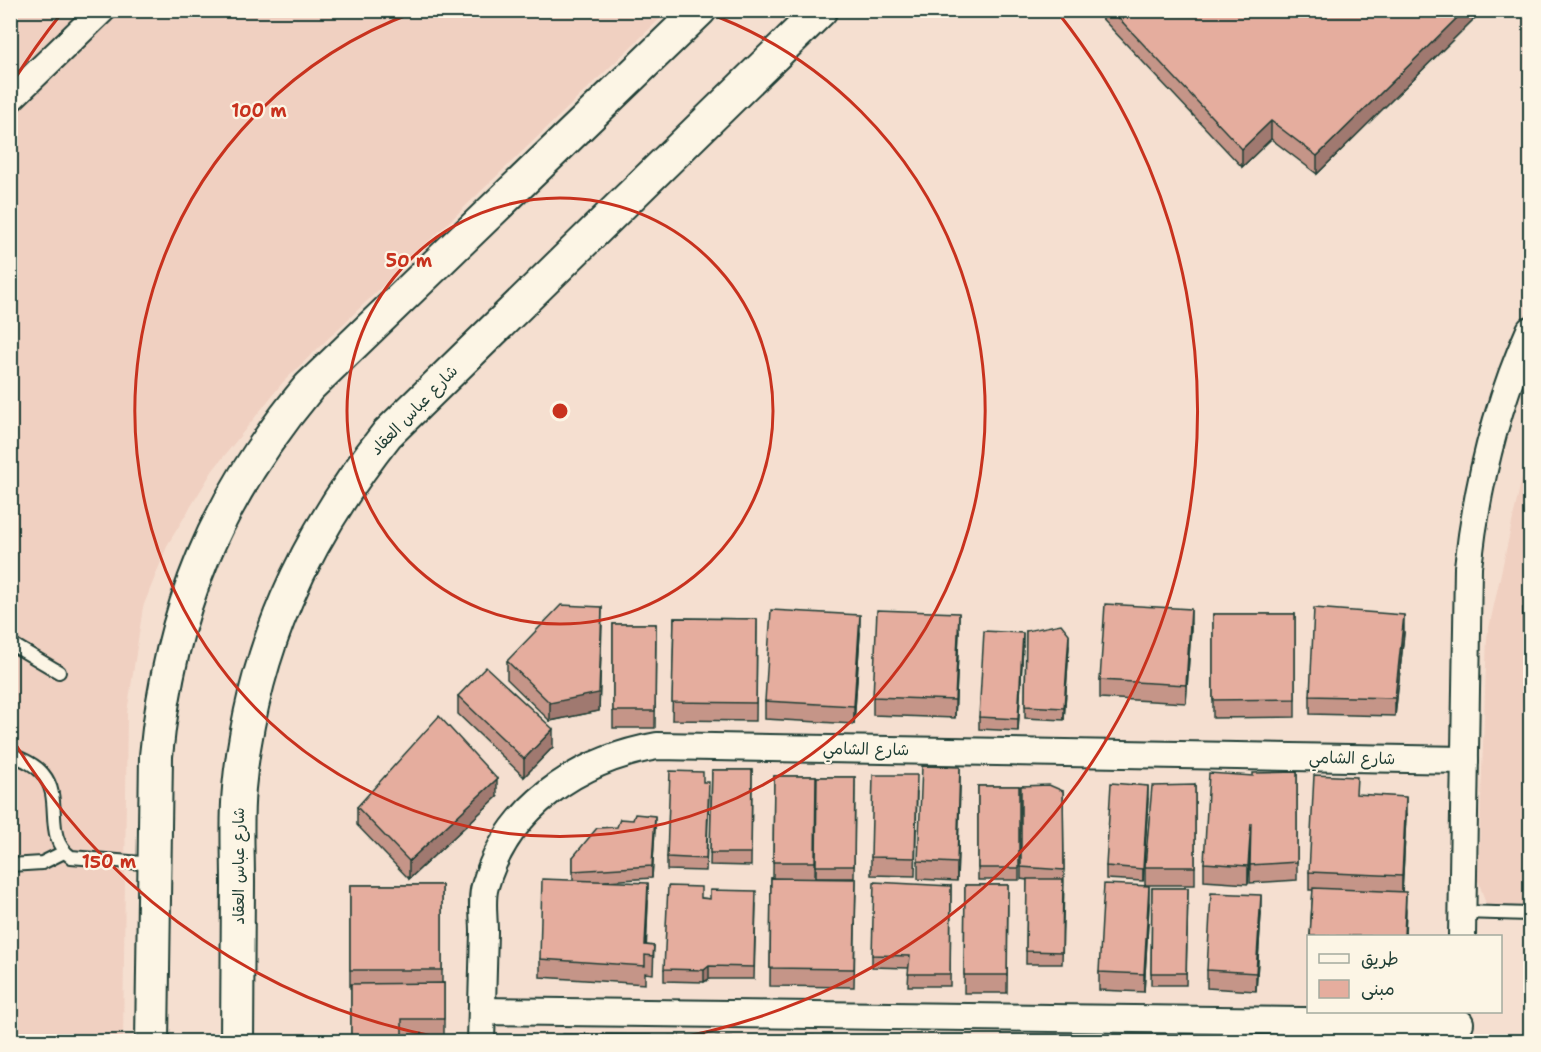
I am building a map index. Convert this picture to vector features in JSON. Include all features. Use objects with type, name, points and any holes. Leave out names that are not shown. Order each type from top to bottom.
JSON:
[{"type":"street","points":[[10,99],[102,10]]},
{"type":"street","points":[[152,1041],[156,756],[168,664],[179,620],[208,544],[232,494],[255,457],[295,404],[340,355],[700,10]]},
{"type":"street","name":"شارع عباس العقاد","points":[[237,1041],[237,836],[244,745],[262,666],[282,608],[327,516],[355,474],[387,434],[821,10]]},
{"type":"street","points":[[1462,924],[1468,567],[1474,514],[1499,411],[1530,330]]},
{"type":"street","name":"شارع الشامي","points":[[481,1041],[484,888],[496,860],[511,834],[552,789],[593,764],[629,751],[657,746],[1465,760]]},
{"type":"street","points":[[482,1011],[1460,1025]]},
{"type":"lane","points":[[10,643],[59,672]]},
{"type":"lane","points":[[10,754],[36,767],[48,781],[51,789],[56,838],[64,852],[72,857],[154,864]]},
{"type":"lane","points":[[10,865],[42,863],[64,852]]},
{"type":"lane","points":[[1462,924],[1530,914]]},
{"type":"shaded area","points":[[10,11],[668,11],[283,382],[213,470],[168,544],[143,607],[127,713],[123,1041],[11,1041]]},
{"type":"shaded area","points":[[1526,459],[1530,461],[1530,909],[1487,907],[1478,880],[1487,637]]},
{"type":"building","points":[[1111,10],[1465,10],[1317,156],[1271,121],[1242,149]]},
{"type":"building","points":[[1105,604],[1191,609],[1186,685],[1100,680]]},
{"type":"building","points":[[561,605],[602,607],[599,693],[550,703],[507,661]]},
{"type":"building","points":[[1314,608],[1404,615],[1395,698],[1310,696]]},
{"type":"building","points":[[1523,608],[1530,608],[1530,650],[1523,650]]},
{"type":"building","points":[[771,610],[860,615],[854,706],[765,701]]},
{"type":"building","points":[[877,610],[959,613],[955,700],[873,697]]},
{"type":"building","points":[[1213,614],[1295,614],[1295,699],[1213,700]]},
{"type":"building","points":[[674,618],[757,619],[756,703],[672,702]]},
{"type":"building","points":[[613,624],[656,624],[655,711],[613,711]]},
{"type":"building","points":[[1061,624],[1069,634],[1064,708],[1025,706],[1026,631]]},
{"type":"building","points":[[984,631],[1023,633],[1018,719],[979,717]]},
{"type":"building","points":[[486,667],[553,729],[524,759],[458,696]]},
{"type":"building","points":[[439,716],[497,779],[409,861],[357,807]]},
{"type":"building","points":[[922,766],[960,767],[957,863],[918,861]]},
{"type":"building","points":[[712,770],[752,770],[751,853],[710,853]]},
{"type":"building","points":[[670,771],[703,772],[703,782],[709,782],[706,859],[667,857]]},
{"type":"building","points":[[1297,772],[1297,862],[1250,865],[1251,823],[1248,866],[1204,863],[1209,773],[1253,776],[1253,773]]},
{"type":"building","points":[[873,775],[917,775],[915,858],[871,857]]},
{"type":"building","points":[[1314,775],[1357,777],[1356,794],[1406,797],[1402,876],[1309,872]]},
{"type":"building","points":[[774,776],[816,776],[815,862],[773,862]]},
{"type":"building","points":[[817,777],[855,777],[854,866],[816,866]]},
{"type":"building","points":[[1111,783],[1148,786],[1143,869],[1106,866]]},
{"type":"building","points":[[1049,785],[1063,791],[1064,870],[1021,867],[1021,786]]},
{"type":"building","points":[[1195,785],[1195,867],[1145,867],[1152,786]]},
{"type":"building","points":[[978,786],[1019,786],[1019,868],[978,868]]},
{"type":"building","points":[[635,814],[655,816],[652,866],[573,871],[573,857],[597,828],[617,827],[620,819],[633,820]]},
{"type":"building","points":[[771,878],[856,879],[854,969],[770,968]]},
{"type":"building","points":[[542,879],[648,883],[645,945],[654,946],[653,956],[645,955],[645,966],[540,959]]},
{"type":"building","points":[[1027,879],[1063,879],[1062,952],[1026,951]]},
{"type":"building","points":[[874,882],[951,886],[950,974],[908,974],[910,956],[872,955]]},
{"type":"building","points":[[1104,884],[1149,886],[1144,974],[1099,972]]},
{"type":"building","points":[[350,885],[442,885],[442,970],[350,970]]},
{"type":"building","points":[[965,885],[1008,885],[1007,975],[964,975]]},
{"type":"building","points":[[668,886],[701,887],[701,898],[710,899],[710,890],[756,891],[754,967],[709,966],[704,970],[664,969]]},
{"type":"building","points":[[1152,888],[1188,888],[1186,973],[1151,973]]},
{"type":"building","points":[[1313,888],[1406,892],[1404,935],[1310,935]]},
{"type":"building","points":[[1211,893],[1261,895],[1256,973],[1207,970]]},
{"type":"building","points":[[444,983],[444,1019],[402,1019],[402,1038],[443,1037],[443,1041],[351,1041],[351,984]]},
{"type":"building","points":[[563,1034],[651,1035],[650,1041],[563,1041]]},
{"type":"building","points":[[768,1035],[814,1036],[813,1041],[768,1041]]},
{"type":"building","points":[[669,1036],[756,1039],[756,1041],[669,1041]]},
{"type":"building","points":[[1207,1037],[1296,1040],[1296,1041],[1207,1041]]}]
